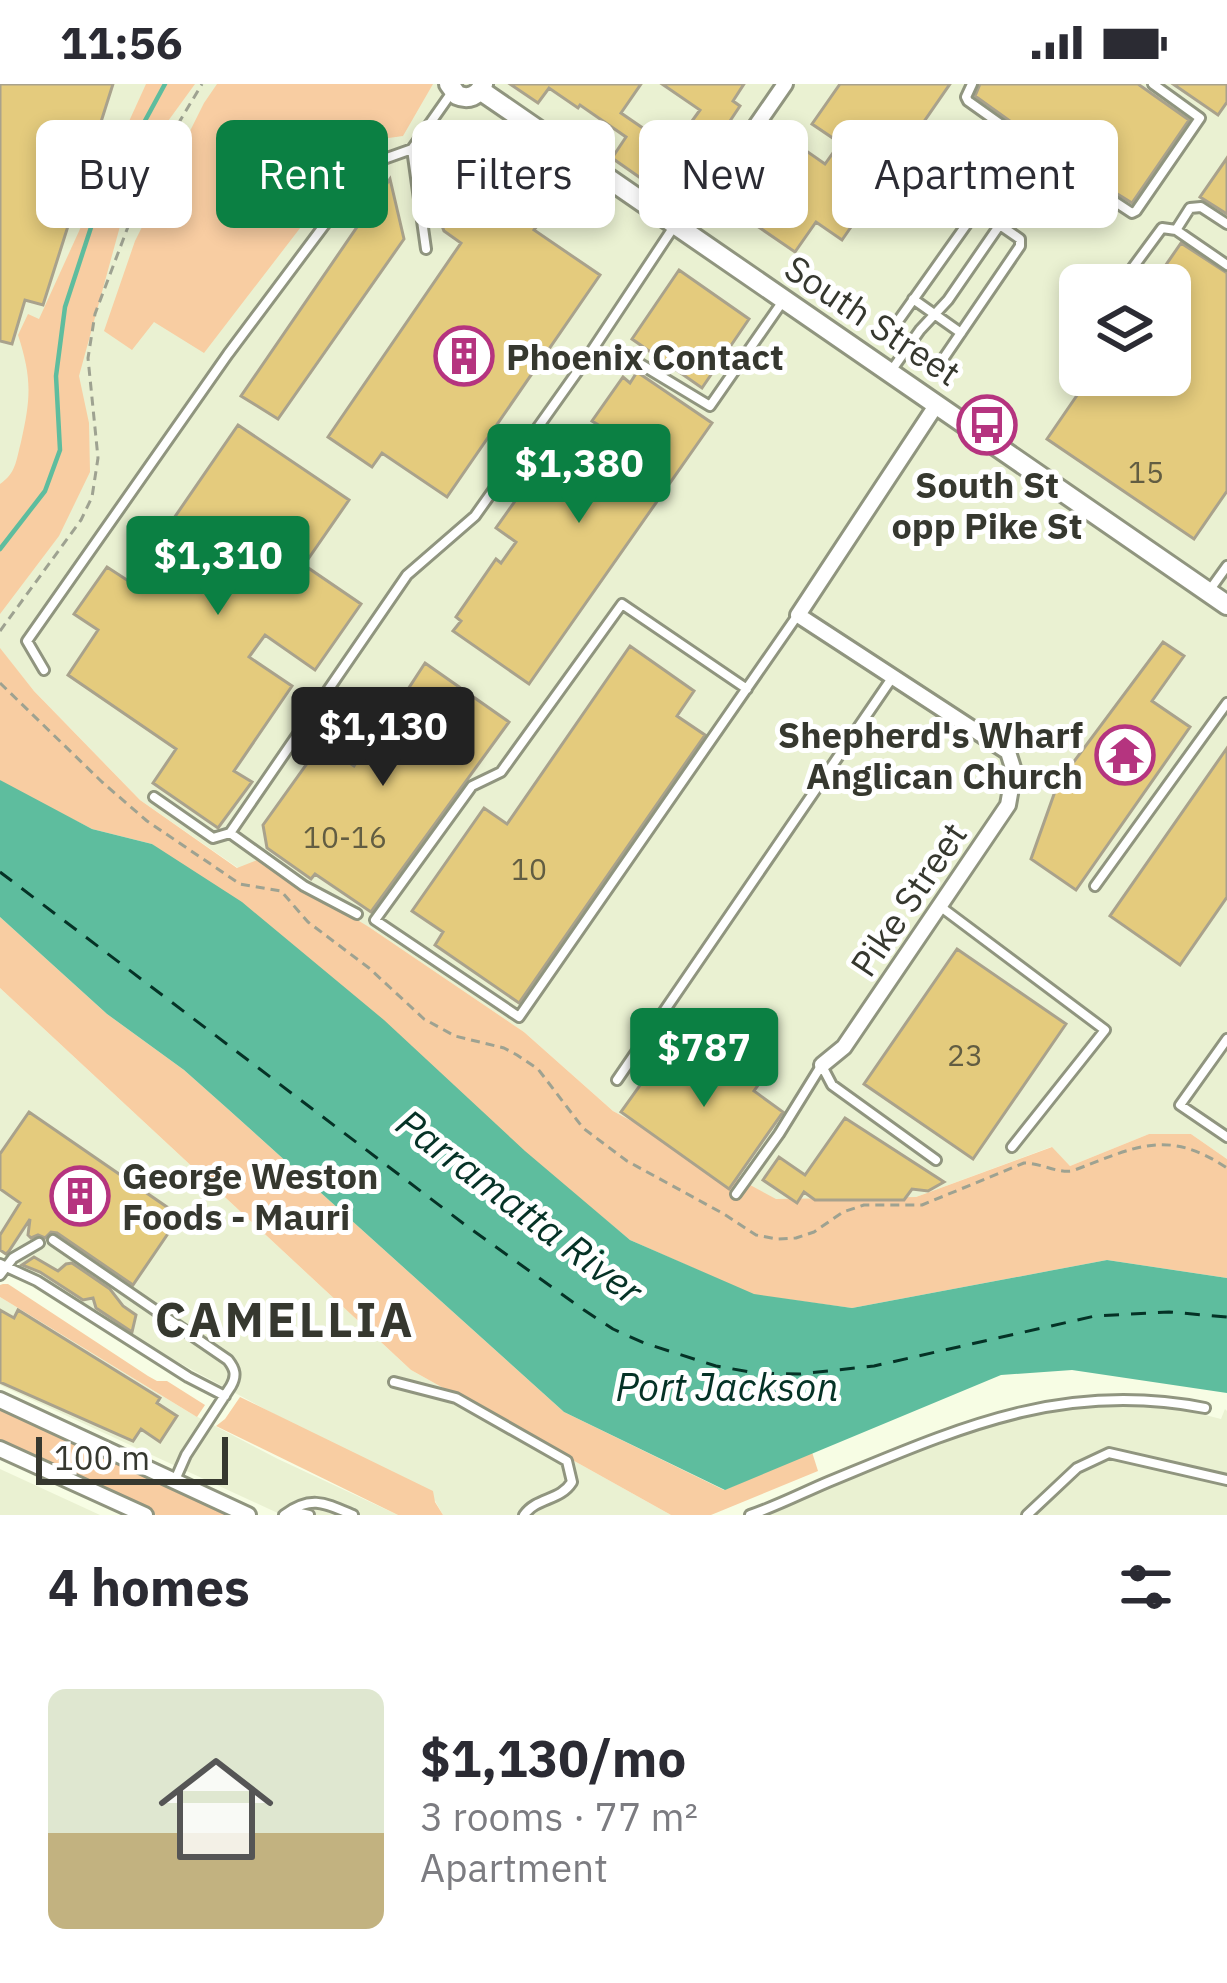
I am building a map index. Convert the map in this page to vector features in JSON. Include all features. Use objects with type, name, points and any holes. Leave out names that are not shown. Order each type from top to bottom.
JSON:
[{"type":"street","points":[[759,120],[785,84]]},
{"type":"street","points":[[451,88],[468,98],[482,87]]},
{"type":"street","name":"South Street","points":[[482,87],[639,198]]},
{"type":"street","name":"South Street","points":[[681,228],[1227,605]]},
{"type":"street","points":[[798,614],[938,404]]},
{"type":"street","name":"Pike Street","points":[[798,614],[1008,752],[1014,772],[1008,805],[844,1048],[822,1065]]},
{"type":"street","points":[[0,1400],[248,1515]]},
{"type":"street","points":[[0,1449],[145,1515]]},
{"type":"lane","points":[[972,84],[968,101],[995,120]]},
{"type":"lane","points":[[1118,205],[1136,212],[1200,118],[1153,84]]},
{"type":"lane","points":[[431,120],[451,88]]},
{"type":"lane","points":[[44,670],[27,641],[206,386],[370,164],[412,149]]},
{"type":"lane","points":[[1176,230],[1190,208],[1201,207],[1227,224]]},
{"type":"lane","points":[[423,228],[426,249]]},
{"type":"lane","points":[[154,797],[213,838],[230,833],[407,575],[475,516],[679,228]]},
{"type":"lane","points":[[891,331],[964,228]]},
{"type":"lane","points":[[890,372],[948,300],[997,228]]},
{"type":"lane","points":[[939,365],[1020,246],[1020,239],[1004,228]]},
{"type":"lane","points":[[1135,264],[1162,228],[1176,230],[1227,265]]},
{"type":"lane","points":[[913,299],[961,333]]},
{"type":"lane","points":[[585,361],[637,362],[710,406],[784,300]]},
{"type":"lane","points":[[1209,593],[1227,566]]},
{"type":"lane","points":[[747,688],[622,604],[501,772],[472,785],[375,920],[519,1017],[747,688],[798,614]]},
{"type":"lane","points":[[616,1080],[893,676]]},
{"type":"lane","points":[[1095,886],[1227,703]]},
{"type":"lane","points":[[230,833],[304,886],[357,914]]},
{"type":"lane","points":[[940,906],[1105,1030],[1012,1148]]},
{"type":"lane","points":[[1227,1039],[1180,1105],[1227,1137]]},
{"type":"lane","points":[[822,1065],[832,1085],[936,1160]]},
{"type":"lane","points":[[736,1194],[822,1065]]},
{"type":"lane","points":[[53,1240],[234,1368],[236,1377],[175,1480]]},
{"type":"lane","points":[[39,1243],[2,1269],[37,1282],[225,1396]]},
{"type":"lane","points":[[394,1382],[456,1399],[567,1461],[572,1482],[566,1492],[532,1504],[524,1515]]},
{"type":"lane","points":[[750,1515],[962,1428],[1023,1411],[1116,1399],[1205,1408]]},
{"type":"lane","points":[[1028,1515],[1077,1468],[1109,1453],[1227,1480]]},
{"type":"lane","points":[[287,1513],[324,1502],[352,1515]]},
{"type":"lane","points":[[287,1513],[309,1515]]},
{"type":"path","points":[[0,631],[81,520],[92,497],[98,443],[88,358],[95,314],[137,203],[202,84]]},
{"type":"path","points":[[0,682],[101,782],[148,821],[240,884],[281,891],[308,922],[424,1018],[455,1036],[517,1055],[538,1070],[583,1128],[612,1150],[756,1234],[796,1238],[864,1205],[922,1205],[1024,1163],[1072,1171],[1130,1150],[1168,1143],[1208,1154],[1227,1168]]},
{"type":"path","points":[[724,1214],[736,1194]]},
{"type":"shaded area","points":[[0,84],[1227,84],[1227,1159],[1191,1134],[1149,1134],[1070,1166],[1051,1147],[916,1197],[776,1200],[613,1111],[524,1032],[369,927],[238,868],[140,800],[34,691],[0,649]]},
{"type":"shaded area","points":[[146,84],[195,84],[169,120],[130,120]]},
{"type":"shaded area","points":[[217,84],[433,84],[403,136],[388,138],[388,120],[216,120],[216,228],[300,228],[204,353],[154,322],[132,350],[104,331],[142,228],[192,228],[192,127]]},
{"type":"shaded area","points":[[80,228],[120,228],[79,376],[89,423],[90,472],[59,536],[0,614],[0,484],[15,466],[28,400],[28,376],[18,335],[28,314],[39,319]]},
{"type":"shaded area","points":[[0,648],[34,691],[140,800],[237,868],[257,860],[369,927],[524,1032],[613,1111],[776,1199],[916,1197],[1052,1147],[1070,1166],[1149,1134],[1191,1134],[1227,1159],[1227,1278],[1107,1260],[852,1308],[754,1295],[630,1240],[152,844],[92,829],[4,784],[0,780]]},
{"type":"shaded area","points":[[0,917],[107,1014],[184,1070],[564,1412],[724,1490],[812,1452],[818,1471],[711,1515],[671,1515],[411,1370],[0,988]]},
{"type":"shaded area","points":[[0,988],[411,1370],[671,1515],[443,1515],[435,1501],[174,1360],[0,1252]]},
{"type":"shaded area","points":[[8,1284],[148,1376],[167,1381],[205,1405],[197,1417],[0,1297],[0,1285]]},
{"type":"shaded area","points":[[0,1297],[192,1414],[398,1515],[282,1515],[0,1385]]},
{"type":"shaded area","points":[[240,1397],[433,1491],[443,1515],[398,1515],[216,1426]]},
{"type":"shaded area","points":[[1084,1404],[1170,1406],[1221,1419],[1227,1411],[1227,1515],[758,1515],[971,1431]]},
{"type":"shaded area","points":[[0,1408],[230,1515],[156,1515],[0,1443]]},
{"type":"shaded area","points":[[0,1469],[100,1515],[0,1515]]},
{"type":"water","name":"Port Jackson","points":[[0,780],[92,829],[152,844],[242,902],[384,1020],[525,1151],[630,1240],[754,1294],[852,1308],[1107,1260],[1227,1278],[1227,1393],[1072,1370],[1001,1375],[725,1490],[564,1412],[184,1070],[107,1014],[0,917]]},
{"type":"building","points":[[0,84],[113,84],[102,120],[36,120],[36,228],[67,228],[43,305],[25,300],[12,344],[0,341]]},
{"type":"building","points":[[510,84],[641,84],[621,113],[639,125],[639,177],[615,160],[626,137],[615,129],[615,120],[602,120],[549,88],[538,103]]},
{"type":"building","points":[[662,84],[744,84],[733,101],[740,106],[731,120],[693,120],[700,110]]},
{"type":"building","points":[[840,84],[950,84],[925,120],[832,120],[832,138],[812,124]]},
{"type":"building","points":[[980,84],[1138,84],[1189,120],[1132,203],[1118,194],[1118,120],[1009,120],[975,96]]},
{"type":"building","points":[[1173,84],[1227,84],[1227,102],[1218,115]]},
{"type":"building","points":[[808,152],[825,164],[832,154],[832,228],[850,228],[842,240],[816,222],[795,252],[760,228],[808,228]]},
{"type":"building","points":[[1227,158],[1227,214],[1200,197]]},
{"type":"building","points":[[388,182],[404,239],[278,419],[241,396],[356,228],[388,228]]},
{"type":"building","name":"Phoenix Contact","points":[[535,228],[600,275],[447,497],[382,453],[372,467],[328,437],[461,243],[444,231]]},
{"type":"building","points":[[1181,243],[1227,273],[1227,491],[1194,539],[1047,439],[1077,396],[1191,396],[1191,264],[1166,264]]},
{"type":"building","points":[[679,270],[749,319],[702,388],[632,339]]},
{"type":"building","points":[[637,372],[712,423],[529,684],[453,631],[461,621],[456,617],[496,559],[501,563],[516,542],[496,528],[525,487],[541,498],[578,443],[584,448],[600,426],[592,421],[623,377],[630,383]]},
{"type":"building","points":[[238,425],[349,500],[304,565],[361,604],[315,670],[265,635],[249,657],[292,686],[234,771],[252,782],[218,828],[153,783],[176,749],[68,675],[98,630],[74,614],[107,567],[130,582]]},
{"type":"building","name":"Shepherd's Wharf Anglican Church","points":[[1163,642],[1184,656],[1152,701],[1190,727],[1076,890],[1031,859],[1058,783]]},
{"type":"building","points":[[630,646],[694,691],[677,716],[705,735],[519,1003],[435,945],[443,932],[412,911],[484,808],[507,824]]},
{"type":"building","points":[[425,663],[509,722],[371,912],[267,848],[263,825],[321,744],[354,766],[370,743],[357,734],[383,696],[397,706]]},
{"type":"building","points":[[1227,748],[1227,897],[1180,965],[1110,916]]},
{"type":"building","points":[[957,949],[1066,1024],[973,1159],[864,1084]]},
{"type":"building","points":[[676,1035],[709,1058],[715,1049],[761,1081],[754,1091],[783,1112],[729,1189],[621,1112]]},
{"type":"building","name":"George Weston Foods - Mauri","points":[[29,1112],[180,1216],[133,1285],[57,1233],[31,1238],[30,1219],[9,1251],[0,1250],[0,1235],[20,1203],[0,1189],[0,1154]]},
{"type":"building","points":[[845,1118],[944,1182],[928,1191],[912,1189],[904,1200],[815,1200],[804,1192],[797,1203],[763,1180],[779,1157],[805,1175]]},
{"type":"building","points":[[34,1257],[58,1271],[72,1263],[110,1289],[136,1315],[132,1332],[96,1308],[93,1298],[83,1300],[22,1265]]},
{"type":"building","points":[[0,1310],[14,1318],[18,1310],[160,1398],[157,1403],[177,1416],[160,1442],[141,1429],[133,1441],[0,1382]]},
{"type":"waterway","points":[[0,549],[45,491],[60,450],[56,376],[65,307],[97,209],[165,84]]},
{"type":"ferry route","points":[[0,872],[468,1227],[584,1310],[644,1343],[716,1366],[800,1374],[874,1366],[1095,1316],[1169,1312],[1227,1317]]},
{"type":"place","name":"Phoenix Contact","points":[[464,356]]},
{"type":"place","name":"South St opp Pike St","points":[[987,425]]},
{"type":"place","name":"Shepherd's Wharf Anglican Church","points":[[1125,755]]},
{"type":"place","name":"George Weston Foods - Mauri","points":[[80,1196]]},
{"type":"district","name":"CAMELLIA","points":[[285,1319]]},
{"type":"water label","name":"Parramatta River","points":[[520,1206]]}]
